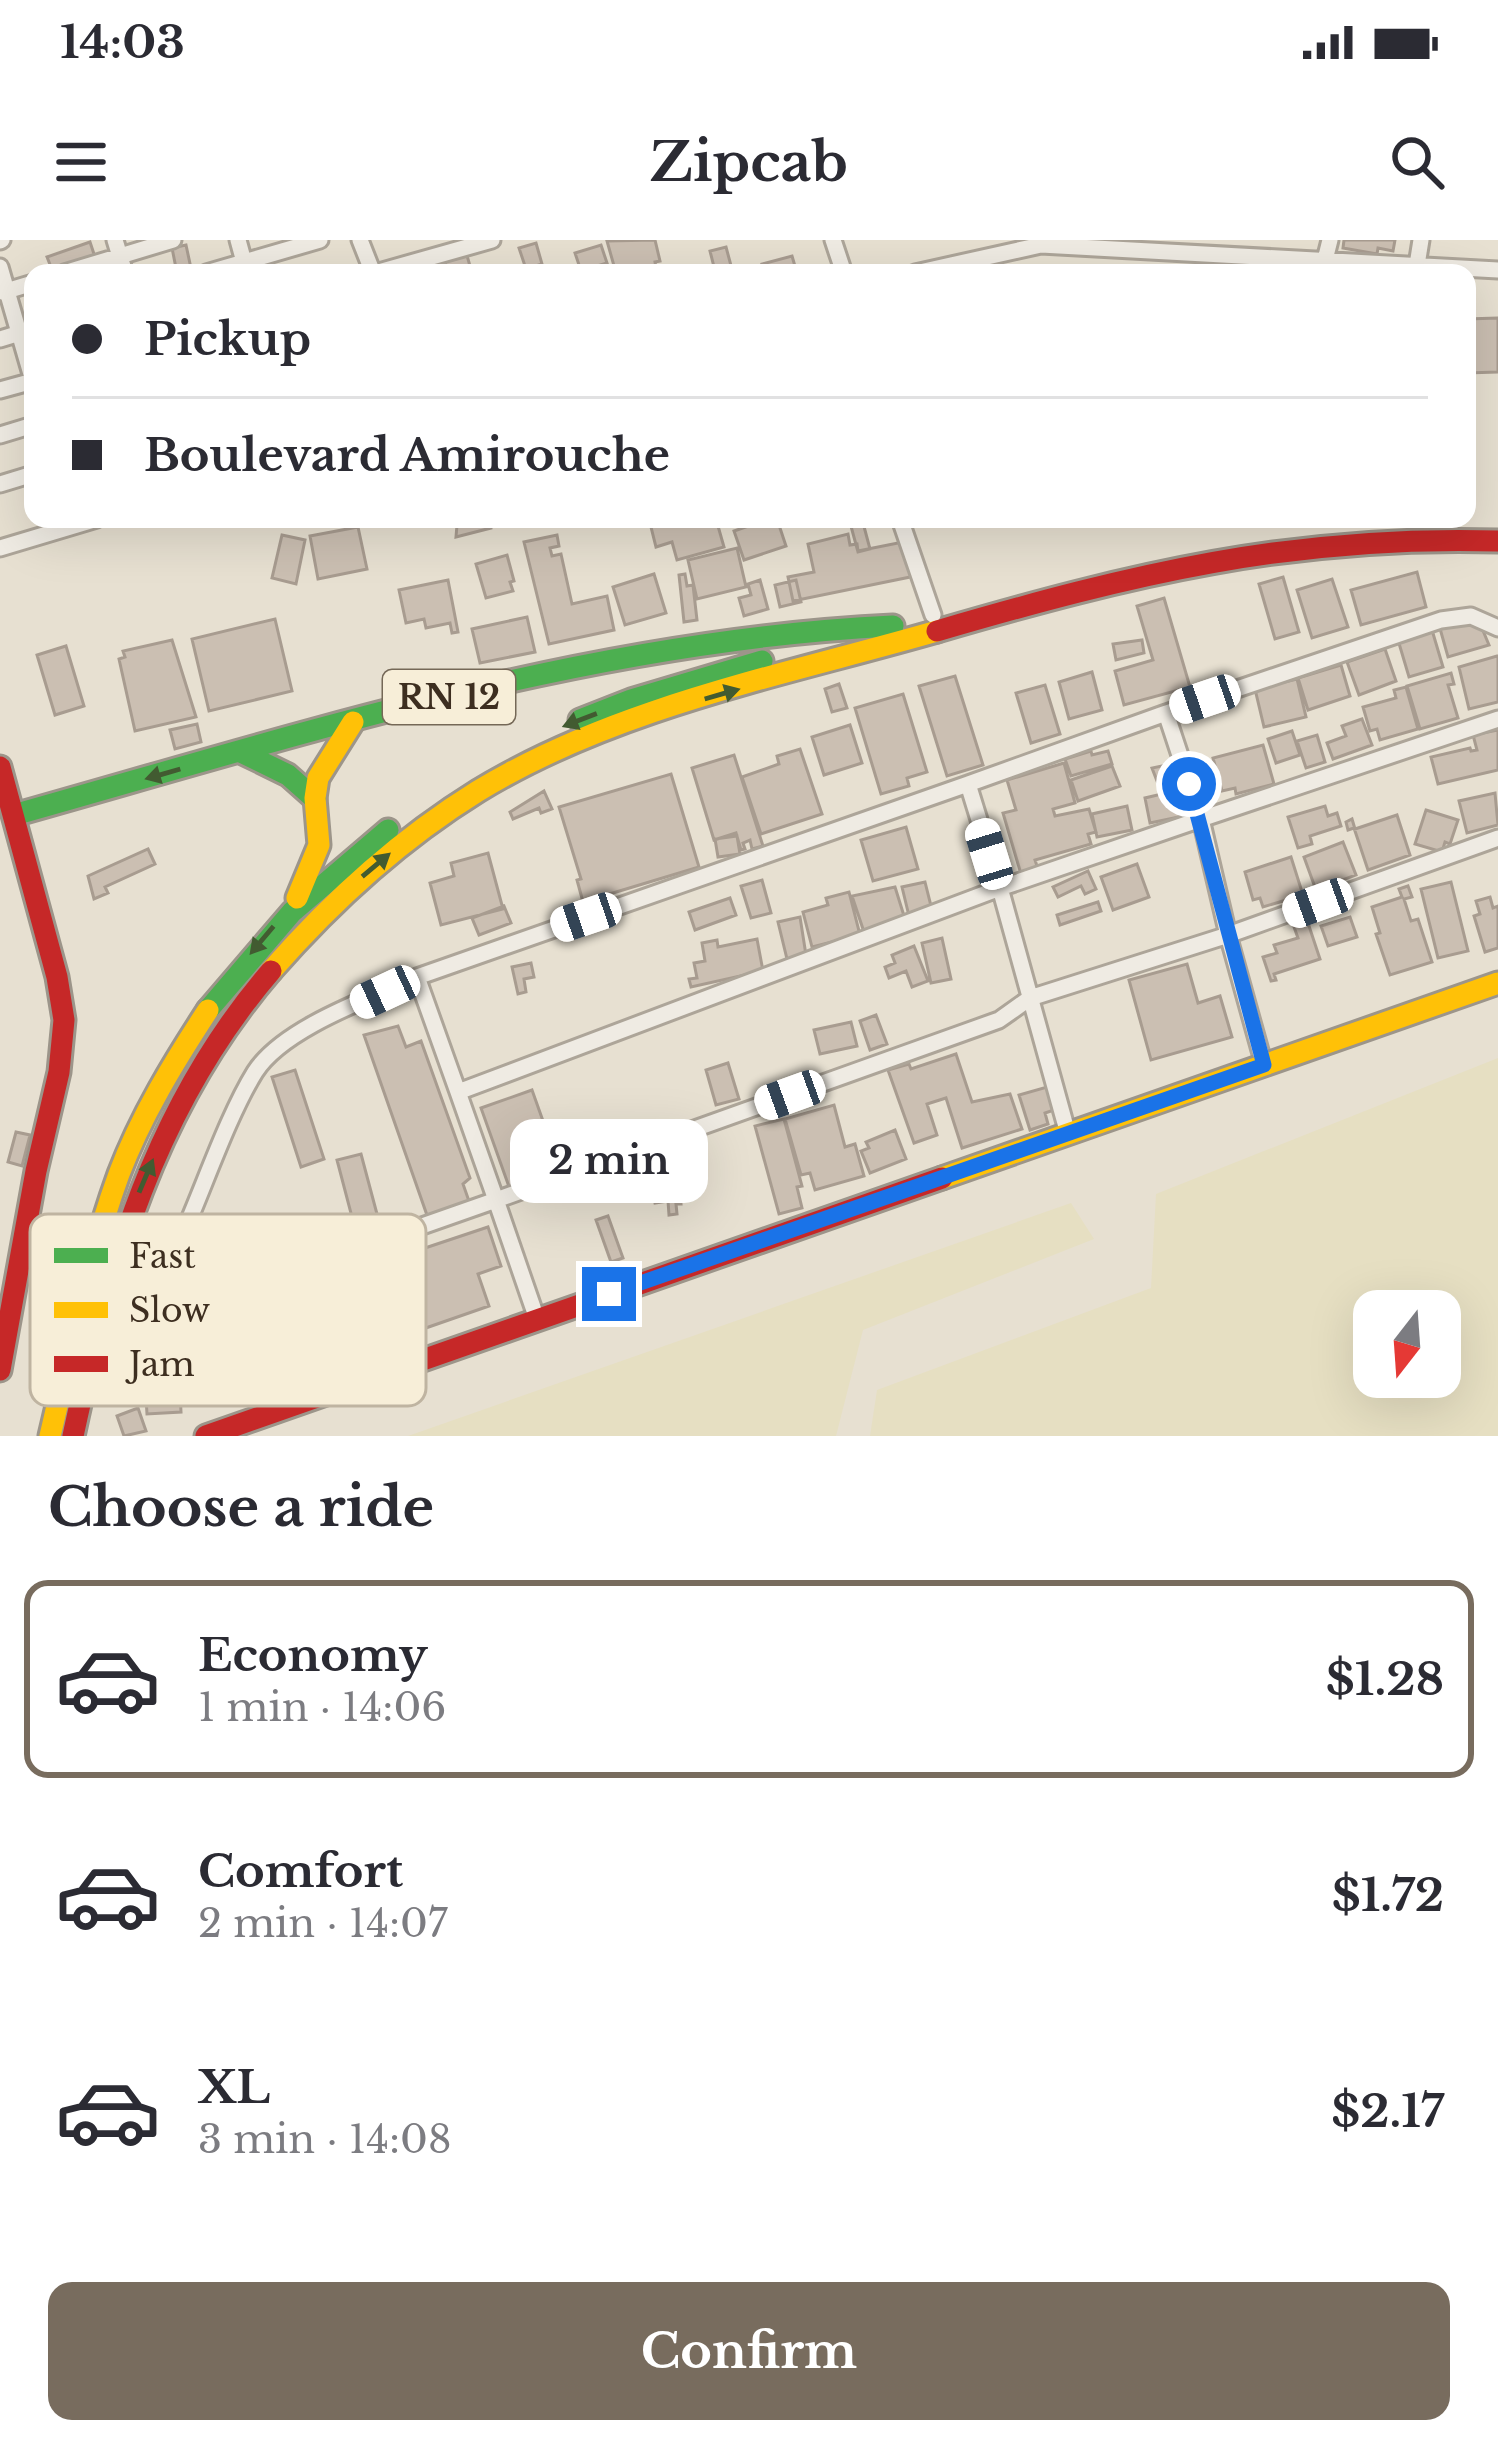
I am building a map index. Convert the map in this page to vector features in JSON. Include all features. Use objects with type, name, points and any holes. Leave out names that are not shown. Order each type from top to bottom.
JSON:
[{"type":"main road","name":"RN 12","points":[[14,815],[581,663],[825,628],[893,626],[1183,546],[1286,529]]},
{"type":"main road","points":[[132,1214],[146,1175],[208,1059],[251,995],[305,931],[377,862],[508,773],[688,704],[1183,564],[1280,546],[1379,538],[1498,541]]},
{"type":"main road","points":[[106,1214],[131,1149],[194,1029],[268,932],[324,878],[442,791],[531,740],[653,693],[893,626]]},
{"type":"main road","points":[[297,903],[299,884],[320,842],[315,799],[329,758],[353,722]]},
{"type":"main road","points":[[241,752],[288,775],[315,799]]},
{"type":"main road","points":[[0,767],[57,977],[64,1021],[59,1072],[0,1370]]},
{"type":"main road","points":[[426,1358],[1498,982]]},
{"type":"main road","points":[[50,1436],[68,1406]]},
{"type":"main road","points":[[69,1406],[73,1436]]},
{"type":"main road","points":[[206,1436],[291,1406]]},
{"type":"street","points":[[120,256],[173,240]]},
{"type":"street","points":[[253,264],[320,240]]},
{"type":"street","points":[[406,264],[491,240]]},
{"type":"street","points":[[1325,260],[1330,240]]},
{"type":"street","points":[[956,264],[1041,245],[1108,245],[1239,248],[1399,264]]},
{"type":"street","points":[[0,267],[4,291],[24,326]]},
{"type":"street","points":[[0,548],[57,528]]},
{"type":"street","points":[[903,528],[933,615]]},
{"type":"street","points":[[192,1214],[256,1069],[321,1021],[416,977],[1441,620],[1471,616],[1498,628]]},
{"type":"street","points":[[1166,712],[1201,819],[1264,1065]]},
{"type":"street","points":[[458,1092],[1000,888],[1498,719]]},
{"type":"street","points":[[968,784],[1068,1134]]},
{"type":"street","points":[[426,1225],[1000,1020],[1030,998],[1228,935],[1498,838]]},
{"type":"street","points":[[416,977],[537,1319]]},
{"type":"shaded area","points":[[1498,1058],[1498,1436],[870,1436],[877,1390],[1151,1288],[1156,1194]]},
{"type":"shaded area","points":[[1071,1203],[1094,1239],[863,1330],[836,1436],[408,1436]]},
{"type":"building","points":[[655,240],[660,261],[613,264],[607,241]]},
{"type":"building","points":[[1344,240],[1395,240],[1393,251],[1378,248],[1377,254],[1343,248]]},
{"type":"building","points":[[90,242],[95,257],[75,264],[50,264],[47,257]]},
{"type":"building","points":[[536,243],[542,264],[524,264],[519,248]]},
{"type":"building","points":[[186,245],[190,264],[175,264],[172,248]]},
{"type":"building","points":[[601,245],[607,263],[579,264],[575,253]]},
{"type":"building","points":[[726,247],[731,264],[713,264],[710,251]]},
{"type":"building","points":[[466,252],[469,264],[445,264],[444,259]]},
{"type":"building","points":[[792,256],[794,264],[762,264]]},
{"type":"building","points":[[1498,318],[1498,372],[1476,373],[1476,319]]},
{"type":"building","points":[[358,528],[367,569],[318,579],[310,536]]},
{"type":"building","points":[[457,528],[491,528],[456,537]]},
{"type":"building","points":[[651,528],[719,528],[724,547],[677,560],[672,542],[656,547]]},
{"type":"building","points":[[780,528],[786,546],[744,560],[734,531]]},
{"type":"building","points":[[851,528],[864,528],[870,549],[858,552]]},
{"type":"building","points":[[848,534],[850,545],[857,544],[858,551],[908,541],[915,576],[793,601],[788,577],[814,572],[808,544]]},
{"type":"building","points":[[282,535],[305,540],[296,584],[272,578]]},
{"type":"building","points":[[557,535],[559,546],[550,548],[552,556],[561,554],[572,604],[607,596],[614,630],[549,644],[524,542]]},
{"type":"building","points":[[737,548],[746,587],[697,599],[688,560]]},
{"type":"building","points":[[507,555],[513,591],[486,598],[476,564]]},
{"type":"building","points":[[1417,572],[1426,607],[1361,625],[1351,590]]},
{"type":"building","points":[[654,574],[666,613],[625,625],[613,587]]},
{"type":"building","points":[[685,574],[687,586],[693,585],[697,620],[684,622],[679,575]]},
{"type":"building","points":[[1283,577],[1299,632],[1275,639],[1259,584]]},
{"type":"building","points":[[1332,579],[1348,627],[1312,638],[1297,590]]},
{"type":"building","points":[[448,580],[458,632],[452,633],[450,623],[426,628],[424,619],[406,623],[399,590]]},
{"type":"building","points":[[760,580],[768,609],[744,616],[739,598],[751,595],[748,584]]},
{"type":"building","points":[[796,580],[801,602],[780,607],[775,585]]},
{"type":"building","points":[[1164,598],[1190,687],[1124,705],[1115,671],[1153,660],[1137,606]]},
{"type":"building","points":[[1476,614],[1489,645],[1448,657],[1439,625]]},
{"type":"building","points":[[527,617],[535,652],[480,663],[472,629]]},
{"type":"building","points":[[275,619],[292,691],[209,711],[192,639]]},
{"type":"building","points":[[1432,630],[1443,667],[1409,677],[1398,640]]},
{"type":"building","points":[[172,640],[196,717],[135,731],[119,659],[125,657],[123,651]]},
{"type":"building","points":[[1142,640],[1144,653],[1116,660],[1113,644]]},
{"type":"building","points":[[66,646],[84,706],[55,715],[37,655]]},
{"type":"building","points":[[1385,649],[1396,681],[1359,695],[1347,662]]},
{"type":"building","points":[[1498,656],[1498,702],[1469,709],[1459,667]]},
{"type":"building","points":[[1341,665],[1350,696],[1308,710],[1298,678]]},
{"type":"building","points":[[1092,672],[1102,710],[1069,719],[1059,682]]},
{"type":"building","points":[[1451,673],[1454,684],[1448,685],[1458,718],[1420,729],[1407,686]]},
{"type":"building","points":[[955,676],[983,765],[947,776],[919,686]]},
{"type":"building","points":[[1297,679],[1306,717],[1264,727],[1255,689]]},
{"type":"building","points":[[839,684],[847,708],[832,712],[825,689]]},
{"type":"building","points":[[1045,685],[1060,734],[1031,743],[1016,693]]},
{"type":"building","points":[[1406,687],[1418,729],[1380,740],[1377,729],[1370,731],[1363,707],[1396,698],[1394,690]]},
{"type":"building","points":[[903,694],[927,772],[907,778],[909,786],[881,794],[855,708]]},
{"type":"building","points":[[1362,719],[1372,745],[1333,759],[1327,743],[1346,736],[1342,726]]},
{"type":"building","points":[[197,724],[201,742],[175,749],[170,730]]},
{"type":"building","points":[[850,725],[862,763],[824,775],[812,737]]},
{"type":"building","points":[[1498,730],[1498,770],[1438,784],[1431,757],[1477,750],[1473,735]]},
{"type":"building","points":[[1292,731],[1300,755],[1276,763],[1268,739]]},
{"type":"building","points":[[1317,735],[1325,762],[1306,768],[1297,741]]},
{"type":"building","points":[[1263,745],[1274,784],[1236,794],[1235,788],[1222,791],[1213,758]]},
{"type":"building","points":[[800,749],[822,814],[761,834],[742,777],[779,764],[777,756]]},
{"type":"building","points":[[1091,751],[1092,755],[1108,751],[1112,764],[1071,776],[1065,759]]},
{"type":"building","points":[[734,755],[763,846],[752,849],[750,840],[741,850],[736,833],[714,840],[692,768]]},
{"type":"building","points":[[1181,762],[1193,814],[1150,823],[1145,798],[1162,794],[1152,768]]},
{"type":"building","points":[[1064,763],[1075,803],[1053,809],[1055,816],[1089,809],[1096,832],[1088,834],[1091,844],[1035,860],[1038,869],[1021,874],[1003,813],[1016,810],[1007,780]]},
{"type":"building","points":[[1112,766],[1120,786],[1078,801],[1071,780]]},
{"type":"building","points":[[671,774],[699,867],[583,902],[577,880],[581,879],[559,807]]},
{"type":"building","points":[[544,791],[552,809],[541,813],[539,808],[513,819],[510,812]]},
{"type":"building","points":[[1495,793],[1498,825],[1467,833],[1459,801]]},
{"type":"building","points":[[1127,806],[1132,830],[1097,837],[1092,814]]},
{"type":"building","points":[[1325,806],[1328,816],[1337,813],[1341,826],[1310,836],[1312,844],[1298,848],[1288,817]]},
{"type":"building","points":[[1426,810],[1458,820],[1442,852],[1415,844]]},
{"type":"building","points":[[1397,815],[1410,855],[1368,870],[1354,828],[1348,830],[1346,822],[1352,819],[1355,829]]},
{"type":"building","points":[[906,827],[918,869],[873,881],[861,840]]},
{"type":"building","points":[[737,836],[740,854],[718,857],[715,839]]},
{"type":"building","points":[[1343,842],[1356,875],[1316,890],[1304,857]]},
{"type":"building","points":[[148,849],[155,864],[105,887],[108,893],[94,899],[88,876]]},
{"type":"building","points":[[488,853],[503,909],[441,925],[430,883],[454,876],[451,863]]},
{"type":"building","points":[[1291,857],[1303,895],[1263,907],[1260,898],[1253,900],[1245,872]]},
{"type":"building","points":[[1137,864],[1149,897],[1113,910],[1101,877]]},
{"type":"building","points":[[1088,871],[1096,889],[1085,894],[1081,886],[1058,897],[1053,887]]},
{"type":"building","points":[[762,880],[771,913],[751,918],[741,886]]},
{"type":"building","points":[[925,882],[932,910],[909,916],[902,887]]},
{"type":"building","points":[[1451,882],[1468,951],[1438,958],[1421,889]]},
{"type":"building","points":[[1408,886],[1412,897],[1404,899],[1411,921],[1418,919],[1432,962],[1390,975],[1372,907],[1402,897],[1399,889]]},
{"type":"building","points":[[895,887],[905,919],[864,932],[852,896]]},
{"type":"building","points":[[849,892],[860,935],[812,947],[803,912],[828,905],[826,898]]},
{"type":"building","points":[[1490,897],[1493,908],[1498,906],[1498,948],[1485,952],[1474,916],[1480,914],[1476,901]]},
{"type":"building","points":[[730,898],[736,915],[695,930],[689,912]]},
{"type":"building","points":[[1098,902],[1101,911],[1060,925],[1057,915]]},
{"type":"building","points":[[504,906],[511,923],[479,935],[472,918]]},
{"type":"building","points":[[800,917],[806,955],[787,959],[778,922]]},
{"type":"building","points":[[1350,917],[1357,937],[1328,946],[1321,926]]},
{"type":"building","points":[[1308,923],[1320,959],[1274,974],[1276,980],[1271,981],[1263,957],[1277,953],[1274,945],[1298,938],[1294,927]]},
{"type":"building","points":[[942,938],[951,979],[931,983],[922,943]]},
{"type":"building","points":[[757,939],[763,971],[691,987],[689,979],[697,978],[694,963],[705,961],[702,943],[717,940],[718,947]]},
{"type":"building","points":[[914,946],[928,981],[912,987],[906,971],[889,978],[885,967],[895,963],[892,955]]},
{"type":"building","points":[[531,963],[534,977],[524,979],[526,992],[518,994],[512,967]]},
{"type":"building","points":[[1187,964],[1198,1003],[1220,996],[1232,1037],[1151,1060],[1129,980]]},
{"type":"building","points":[[876,1015],[887,1044],[870,1050],[860,1021]]},
{"type":"building","points":[[851,1022],[857,1046],[820,1054],[814,1030]]},
{"type":"building","points":[[398,1026],[406,1047],[421,1041],[470,1178],[463,1184],[470,1204],[428,1218],[364,1035]]},
{"type":"building","points":[[956,1054],[972,1102],[1010,1094],[1022,1129],[962,1148],[946,1098],[927,1104],[937,1135],[914,1143],[888,1070],[909,1064],[911,1069]]},
{"type":"building","points":[[728,1063],[739,1099],[716,1105],[706,1070]]},
{"type":"building","points":[[295,1070],[324,1159],[301,1167],[272,1077]]},
{"type":"building","points":[[1047,1087],[1054,1110],[1045,1113],[1048,1124],[1030,1130],[1019,1095]]},
{"type":"building","points":[[532,1090],[564,1180],[513,1198],[481,1108]]},
{"type":"building","points":[[834,1105],[845,1147],[855,1144],[864,1176],[815,1190],[810,1173],[801,1175],[785,1119]]},
{"type":"building","points":[[784,1119],[802,1186],[797,1187],[802,1208],[779,1214],[755,1126]]},
{"type":"building","points":[[895,1130],[906,1159],[870,1173],[861,1151],[869,1148],[866,1142]]},
{"type":"building","points":[[16,1132],[30,1135],[22,1166],[8,1162]]},
{"type":"building","points":[[361,1154],[377,1214],[351,1214],[337,1160]]},
{"type":"building","points":[[680,1190],[677,1214],[669,1215],[668,1201],[655,1203],[653,1193]]},
{"type":"building","points":[[608,1216],[623,1258],[611,1262],[596,1220]]},
{"type":"building","points":[[488,1227],[501,1266],[478,1274],[489,1306],[426,1328],[426,1248]]},
{"type":"building","points":[[147,1406],[181,1406],[181,1412],[147,1414]]},
{"type":"building","points":[[138,1408],[146,1431],[124,1436],[117,1416]]},
{"type":"traffic: fast","points":[[14,815],[339,723],[559,671],[669,650],[893,626]]},
{"type":"traffic: fast","points":[[580,720],[762,661]]},
{"type":"traffic: fast","points":[[241,752],[288,775],[315,799]]},
{"type":"traffic: fast","points":[[208,1010],[292,912],[388,830]]},
{"type":"traffic: slow","points":[[271,971],[342,896],[394,851],[478,791],[531,762],[702,696],[937,631]]},
{"type":"traffic: slow","points":[[297,898],[319,845],[318,778],[353,722]]},
{"type":"traffic: slow","points":[[942,1178],[1498,983]]},
{"type":"traffic: slow","points":[[106,1214],[137,1131],[208,1010]]},
{"type":"traffic: slow","points":[[50,1436],[57,1406]]},
{"type":"traffic: jam","points":[[937,631],[1078,592],[1214,562],[1351,545],[1498,541]]},
{"type":"traffic: jam","points":[[0,767],[57,977],[64,1020],[59,1072],[0,1370]]},
{"type":"traffic: jam","points":[[134,1214],[196,1077],[271,971]]},
{"type":"traffic: jam","points":[[426,1359],[942,1178]]},
{"type":"traffic: jam","points":[[73,1436],[80,1406]]},
{"type":"traffic: jam","points":[[206,1436],[292,1406]]},
{"type":"route","points":[[609,1294],[1264,1065],[1189,784]]}]
